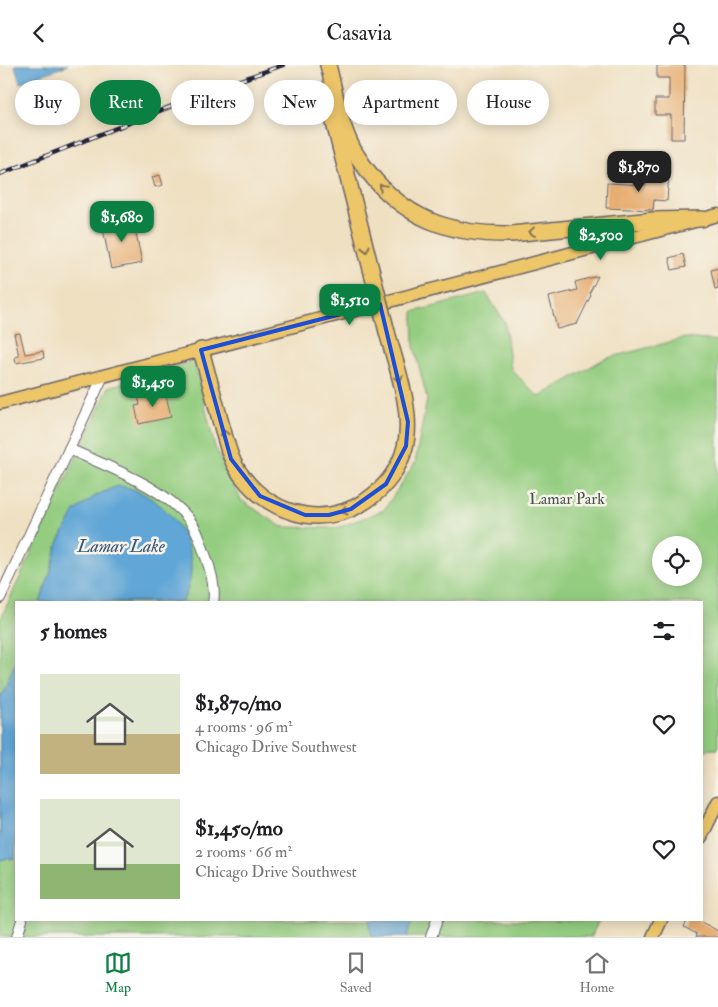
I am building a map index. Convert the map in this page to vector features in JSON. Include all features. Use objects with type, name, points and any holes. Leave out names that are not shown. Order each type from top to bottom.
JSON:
[{"type":"highway","points":[[319,65],[327,80]]},
{"type":"highway","points":[[328,65],[328,80]]},
{"type":"highway","points":[[334,99],[352,147],[364,167],[384,190],[404,206],[424,219],[445,227],[488,234],[511,234],[653,220],[702,219]]},
{"type":"highway","points":[[201,350],[231,459],[241,475],[260,496],[283,509],[305,515],[329,515],[351,509],[372,497],[386,484],[398,466],[406,446],[408,422],[334,108]]},
{"type":"main road","points":[[0,403],[718,215]]},
{"type":"main road","points":[[703,833],[718,802]]},
{"type":"main road","points":[[653,937],[661,921]]},
{"type":"street","points":[[0,598],[103,376]]},
{"type":"street","points":[[69,449],[136,480],[172,502],[193,525],[202,545],[212,573],[214,601]]},
{"type":"street","points":[[17,937],[22,921]]},
{"type":"street","points":[[431,937],[437,921]]},
{"type":"highlighted area","points":[[380,304],[408,422],[406,446],[386,484],[351,509],[329,515],[305,515],[260,496],[231,459],[201,350]]},
{"type":"green space","name":"Lamar Park","points":[[486,293],[505,323],[511,369],[539,397],[604,359],[685,338],[718,341],[718,749],[703,750],[703,601],[15,601],[15,921],[599,921],[591,937],[0,937],[0,620],[109,387],[194,361],[215,447],[241,500],[282,527],[337,528],[384,510],[415,463],[427,399],[414,346],[413,312]]},
{"type":"water","points":[[15,65],[68,65],[28,80],[19,80]]},
{"type":"water","name":"Lamar Lake","points":[[117,486],[133,489],[151,498],[176,522],[189,552],[191,569],[189,586],[182,601],[40,601],[58,543],[75,511],[95,496]]},
{"type":"water","points":[[15,663],[15,858],[0,860],[0,699]]},
{"type":"water","points":[[369,921],[413,921],[407,935],[409,937],[372,937]]},
{"type":"building","points":[[657,65],[685,65],[684,139],[671,139],[671,115],[655,115],[655,99],[669,99],[669,78],[657,78]]},
{"type":"building","points":[[647,171],[669,173],[667,201],[654,200],[653,210],[606,208],[607,183],[646,185]]},
{"type":"building","points":[[160,175],[163,185],[155,187],[152,177]]},
{"type":"building","points":[[133,218],[142,263],[111,269],[102,224]]},
{"type":"building","points":[[683,254],[686,267],[672,270],[669,258]]},
{"type":"building","points":[[718,268],[718,288],[715,289],[711,270]]},
{"type":"building","points":[[598,276],[577,324],[557,329],[549,297],[577,290],[575,282]]},
{"type":"building","points":[[20,333],[25,354],[43,351],[44,358],[16,363],[15,357],[19,356],[14,334]]},
{"type":"building","points":[[165,391],[171,417],[139,424],[135,406],[140,405],[138,397]]},
{"type":"building","points":[[687,921],[699,921],[718,931],[718,937],[696,937],[697,934],[684,927]]},
{"type":"railway","points":[[0,174],[215,89],[283,65]]}]
